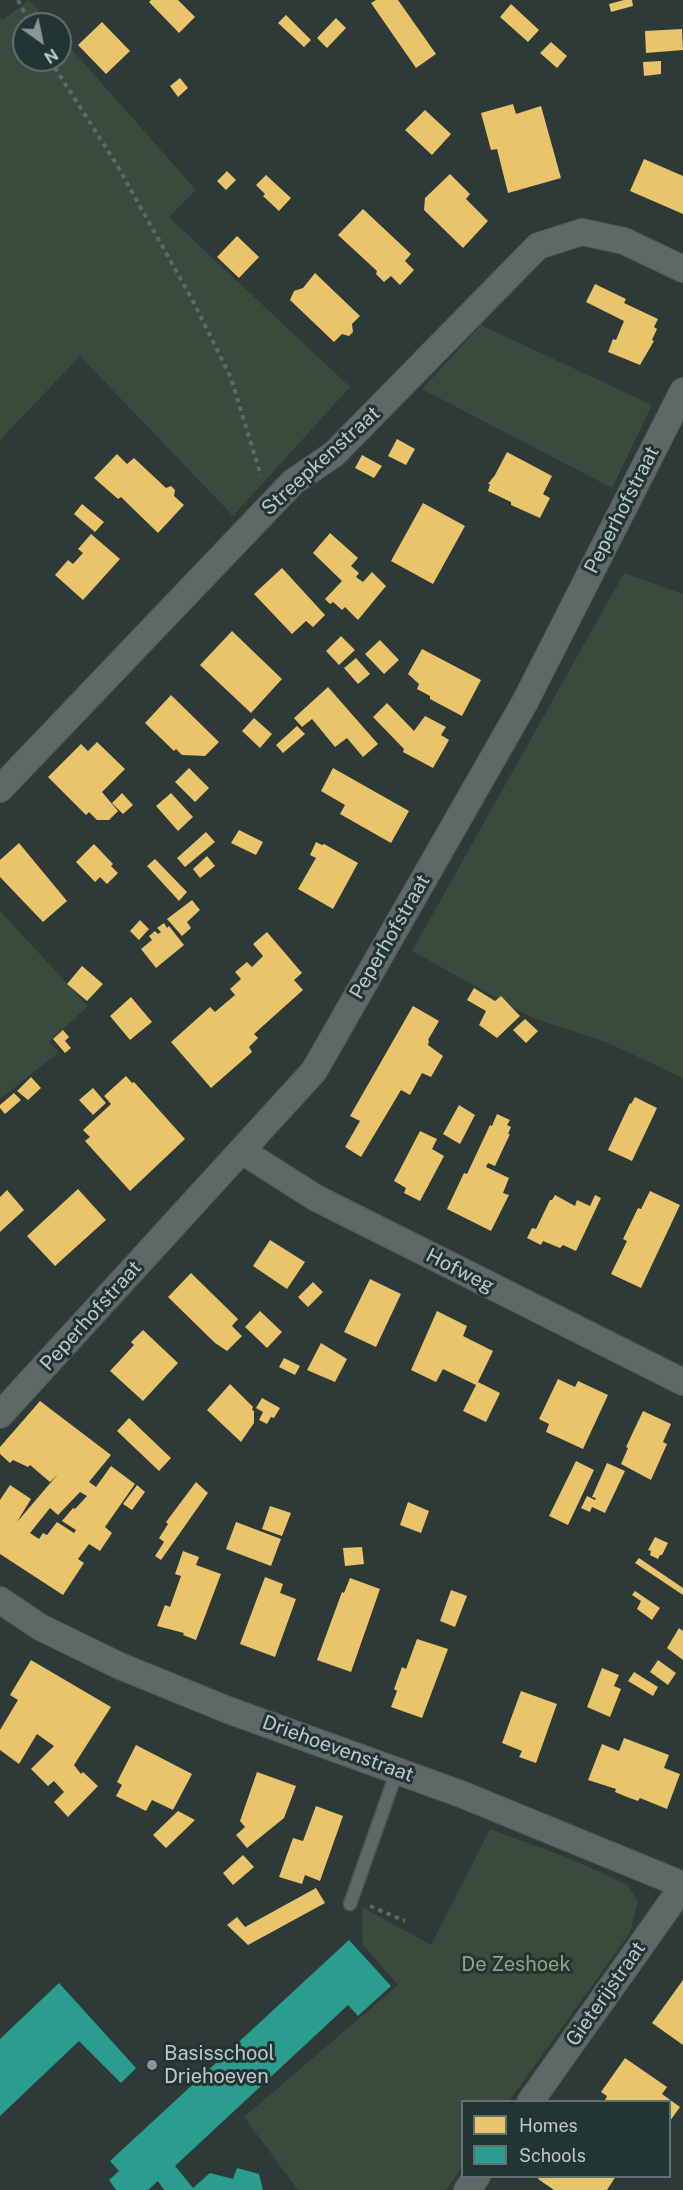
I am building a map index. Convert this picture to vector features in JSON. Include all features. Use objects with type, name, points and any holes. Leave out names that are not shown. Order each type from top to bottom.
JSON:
[{"type":"street","name":"Streepkenstraat","points":[[0,789],[293,482],[334,454],[538,246],[582,232],[624,241],[683,269]]},
{"type":"street","name":"Peperhofstraat","points":[[0,1415],[314,1071],[525,702],[683,391]]},
{"type":"street","name":"Hofweg","points":[[242,1150],[316,1198],[683,1382]]},
{"type":"street","name":"Driehoevenstraat","points":[[0,1600],[40,1626],[120,1666],[228,1710],[461,1794],[683,1886]]},
{"type":"street","name":"Gieterijstraat","points":[[531,2100],[683,1886]]},
{"type":"lane","points":[[351,1901],[398,1771]]},
{"type":"path","points":[[59,72],[117,165],[194,303],[231,378],[262,477]]},
{"type":"path","points":[[351,1901],[405,1921]]},
{"type":"green space","points":[[29,0],[40,12],[13,12]]},
{"type":"green space","points":[[12,13],[12,72],[72,72],[72,50],[196,190],[169,217],[350,387],[233,516],[80,356],[0,440],[0,18],[4,19]]},
{"type":"green space","points":[[481,325],[652,405],[612,488],[422,389]]},
{"type":"green space","points":[[624,573],[683,594],[683,1078],[606,1042],[533,1018],[412,951]]},
{"type":"green space","points":[[0,911],[88,1006],[49,1042],[59,1052],[0,1099]]},
{"type":"green space","name":"De Zeshoek","points":[[490,1829],[571,1859],[628,1885],[638,1901],[630,1933],[510,2100],[461,2100],[461,2168],[446,2190],[298,2190],[244,2117],[398,1985],[363,1945],[362,1907],[431,1945]]},
{"type":"building: Homes","points":[[151,0],[178,0],[195,17],[179,33],[149,2]]},
{"type":"building: Homes","points":[[376,0],[398,0],[436,54],[416,68],[371,3]]},
{"type":"building: Homes","points":[[632,0],[633,6],[611,12],[609,4]]},
{"type":"building: Homes","points":[[511,4],[539,30],[528,42],[500,17]]},
{"type":"building: Homes","points":[[286,15],[311,40],[304,47],[278,23]]},
{"type":"building: Homes","points":[[336,18],[346,28],[327,48],[317,38]]},
{"type":"building: Homes","points":[[102,22],[130,51],[106,74],[78,45]]},
{"type":"building: Homes","points":[[682,29],[683,50],[646,53],[645,31]]},
{"type":"building: Homes","points":[[551,42],[567,56],[557,68],[540,53]]},
{"type":"building: Homes","points":[[661,61],[661,74],[644,76],[643,62]]},
{"type":"building: Homes","points":[[180,78],[188,88],[178,97],[170,86]]},
{"type":"building: Homes","points":[[513,104],[516,114],[541,106],[561,178],[508,193],[497,149],[491,150],[481,113]]},
{"type":"building: Homes","points":[[425,110],[451,134],[432,155],[405,130]]},
{"type":"building: Homes","points":[[644,159],[683,176],[683,214],[630,191]]},
{"type":"building: Homes","points":[[227,171],[236,180],[226,190],[217,181]]},
{"type":"building: Homes","points":[[450,174],[470,194],[466,199],[488,221],[463,248],[424,210],[425,198]]},
{"type":"building: Homes","points":[[266,175],[291,198],[279,211],[263,196],[265,194],[256,185]]},
{"type":"building: Homes","points":[[363,209],[411,254],[405,261],[414,270],[400,285],[391,276],[384,282],[376,274],[377,271],[338,235]]},
{"type":"building: Homes","points":[[237,236],[259,257],[239,278],[217,257]]},
{"type":"building: Homes","points":[[315,273],[360,316],[352,324],[353,332],[349,336],[342,334],[334,342],[290,300],[294,291],[303,288]]},
{"type":"building: Homes","points":[[595,284],[626,299],[624,303],[658,319],[654,327],[657,329],[652,340],[654,341],[640,365],[608,352],[624,321],[586,302]]},
{"type":"building: Homes","points":[[397,439],[415,449],[406,465],[388,456]]},
{"type":"building: Homes","points":[[507,452],[552,476],[543,494],[550,498],[540,518],[511,505],[511,502],[488,491],[490,484],[488,484]]},
{"type":"building: Homes","points":[[117,454],[127,464],[134,458],[166,488],[171,486],[175,490],[174,496],[184,505],[158,533],[121,497],[118,499],[94,478]]},
{"type":"building: Homes","points":[[362,455],[382,466],[374,478],[355,468]]},
{"type":"building: Homes","points":[[423,503],[465,526],[433,584],[391,561]]},
{"type":"building: Homes","points":[[82,504],[104,522],[95,532],[74,514]]},
{"type":"building: Homes","points":[[330,533],[358,558],[351,566],[359,573],[356,577],[363,582],[372,572],[386,586],[358,620],[345,607],[342,610],[333,602],[330,604],[325,599],[342,581],[313,553]]},
{"type":"building: Homes","points":[[91,534],[120,559],[83,600],[55,575],[68,560],[73,564],[83,553],[78,549]]},
{"type":"building: Homes","points":[[282,568],[325,615],[313,627],[306,621],[292,634],[254,594]]},
{"type":"building: Homes","points":[[232,631],[282,679],[251,713],[200,665]]},
{"type":"building: Homes","points":[[341,636],[355,650],[339,665],[326,651]]},
{"type":"building: Homes","points":[[380,640],[399,660],[384,674],[365,654]]},
{"type":"building: Homes","points":[[422,649],[481,680],[462,716],[430,699],[430,696],[417,689],[419,684],[408,674]]},
{"type":"building: Homes","points":[[356,658],[370,674],[358,684],[344,668]]},
{"type":"building: Homes","points":[[328,687],[378,744],[363,757],[347,738],[335,747],[312,719],[302,727],[294,718]]},
{"type":"building: Homes","points":[[171,695],[219,742],[205,756],[182,755],[176,749],[174,751],[145,723]]},
{"type":"building: Homes","points":[[387,703],[414,731],[425,716],[446,727],[441,735],[449,740],[433,768],[403,752],[404,749],[373,717]]},
{"type":"building: Homes","points":[[254,718],[272,734],[260,748],[242,731]]},
{"type":"building: Homes","points":[[297,726],[305,734],[283,753],[276,745]]},
{"type":"building: Homes","points":[[97,742],[125,769],[102,792],[118,811],[109,820],[97,820],[89,812],[86,815],[48,777],[81,744],[88,751]]},
{"type":"building: Homes","points":[[189,768],[209,788],[195,802],[175,782]]},
{"type":"building: Homes","points":[[333,768],[409,811],[391,843],[340,814],[345,805],[321,791]]},
{"type":"building: Homes","points":[[122,793],[133,805],[123,814],[112,803]]},
{"type":"building: Homes","points":[[171,793],[193,817],[178,831],[156,806]]},
{"type":"building: Homes","points":[[239,830],[263,842],[256,855],[231,843]]},
{"type":"building: Homes","points":[[206,832],[215,842],[185,867],[177,858]]},
{"type":"building: Homes","points":[[316,842],[358,863],[333,909],[298,889],[316,858],[310,855]]},
{"type":"building: Homes","points":[[19,843],[67,901],[43,922],[0,877],[0,860]]},
{"type":"building: Homes","points":[[94,844],[113,864],[111,866],[118,873],[107,884],[100,877],[95,882],[76,862]]},
{"type":"building: Homes","points":[[207,856],[215,866],[200,878],[193,869]]},
{"type":"building: Homes","points":[[155,859],[187,892],[179,901],[147,866]]},
{"type":"building: Homes","points":[[192,900],[200,910],[187,922],[191,928],[182,936],[167,919]]},
{"type":"building: Homes","points":[[140,920],[149,929],[139,940],[130,931]]},
{"type":"building: Homes","points":[[164,923],[184,945],[156,968],[141,949],[152,940],[149,936],[155,931],[158,934],[161,932],[157,928]]},
{"type":"building: Homes","points":[[267,932],[302,973],[294,980],[303,990],[254,1034],[258,1038],[249,1047],[252,1052],[211,1088],[171,1042],[210,1007],[215,1012],[235,995],[230,989],[241,979],[235,972],[247,962],[252,967],[263,956],[253,944]]},
{"type":"building: Homes","points":[[82,966],[103,984],[87,1001],[67,984]]},
{"type":"building: Homes","points":[[474,988],[495,1001],[501,996],[520,1016],[497,1038],[479,1025],[486,1011],[467,1000]]},
{"type":"building: Homes","points":[[131,997],[152,1022],[130,1040],[110,1016]]},
{"type":"building: Homes","points":[[413,1006],[439,1021],[428,1040],[428,1045],[443,1056],[431,1077],[422,1073],[410,1095],[401,1090],[361,1157],[345,1147],[360,1121],[350,1116]]},
{"type":"building: Homes","points":[[525,1019],[538,1031],[526,1043],[513,1030]]},
{"type":"building: Homes","points":[[63,1030],[69,1037],[65,1041],[71,1048],[65,1053],[53,1039]]},
{"type":"building: Homes","points":[[126,1076],[185,1139],[130,1191],[85,1141],[90,1137],[83,1130],[111,1104],[104,1096]]},
{"type":"building: Homes","points":[[31,1077],[41,1088],[28,1100],[17,1091]]},
{"type":"building: Homes","points":[[93,1088],[106,1103],[93,1115],[79,1100]]},
{"type":"building: Homes","points":[[14,1093],[21,1100],[5,1114],[0,1105]]},
{"type":"building: Homes","points":[[635,1097],[657,1108],[632,1161],[608,1150]]},
{"type":"building: Homes","points":[[459,1105],[475,1115],[460,1144],[443,1134]]},
{"type":"building: Homes","points":[[497,1114],[510,1120],[507,1125],[511,1127],[508,1134],[510,1134],[495,1166],[488,1163],[486,1167],[509,1178],[503,1193],[509,1195],[491,1231],[447,1209]]},
{"type":"building: Homes","points":[[420,1131],[437,1139],[432,1149],[444,1156],[420,1201],[404,1193],[406,1188],[394,1181]]},
{"type":"building: Homes","points":[[78,1189],[106,1220],[55,1266],[27,1236]]},
{"type":"building: Homes","points":[[7,1190],[24,1210],[0,1232],[0,1197]]},
{"type":"building: Homes","points":[[650,1191],[680,1205],[641,1288],[611,1274],[627,1241],[623,1239],[638,1208],[641,1209]]},
{"type":"building: Homes","points":[[555,1195],[575,1206],[577,1200],[590,1206],[595,1195],[601,1198],[576,1251],[563,1245],[560,1248],[543,1241],[541,1245],[527,1238],[532,1228],[536,1229],[550,1200]]},
{"type":"building: Homes","points":[[270,1240],[305,1262],[287,1289],[253,1266]]},
{"type":"building: Homes","points":[[191,1273],[238,1319],[232,1326],[242,1336],[227,1351],[215,1343],[168,1297]]},
{"type":"building: Homes","points":[[370,1279],[401,1294],[376,1347],[344,1332]]},
{"type":"building: Homes","points":[[313,1282],[323,1292],[308,1307],[298,1297]]},
{"type":"building: Homes","points":[[260,1311],[282,1332],[267,1348],[245,1327]]},
{"type":"building: Homes","points":[[437,1311],[467,1326],[463,1336],[493,1351],[478,1382],[500,1393],[486,1422],[463,1411],[476,1385],[443,1369],[436,1382],[411,1370]]},
{"type":"building: Homes","points":[[143,1330],[178,1363],[143,1401],[110,1371],[134,1345],[131,1342]]},
{"type":"building: Homes","points":[[321,1343],[347,1359],[335,1382],[307,1370]]},
{"type":"building: Homes","points":[[284,1358],[300,1366],[295,1375],[279,1367]]},
{"type":"building: Homes","points":[[558,1379],[575,1387],[578,1381],[608,1395],[583,1449],[546,1432],[549,1424],[539,1419]]},
{"type":"building: Homes","points":[[230,1384],[253,1407],[254,1411],[254,1423],[241,1442],[207,1410]]},
{"type":"building: Homes","points":[[262,1398],[280,1408],[267,1424],[259,1420],[263,1412],[256,1408]]},
{"type":"building: Homes","points":[[40,1401],[111,1455],[89,1482],[96,1487],[111,1466],[135,1484],[105,1527],[112,1533],[100,1551],[89,1544],[78,1559],[84,1563],[63,1595],[0,1554],[0,1500],[10,1485],[31,1499],[17,1522],[58,1474],[50,1482],[30,1465],[28,1467],[13,1460],[10,1463],[0,1454],[0,1447]],"holes":[[[80,1492],[87,1496],[62,1521],[76,1530],[74,1533],[57,1522],[47,1535],[43,1533],[39,1539],[30,1533],[50,1508],[58,1515]]]},
{"type":"building: Homes","points":[[643,1411],[671,1424],[663,1442],[667,1444],[651,1480],[621,1464],[628,1448],[626,1447]]},
{"type":"building: Homes","points":[[129,1418],[171,1458],[159,1471],[117,1431]]},
{"type":"building: Homes","points":[[576,1461],[594,1470],[568,1525],[549,1516]]},
{"type":"building: Homes","points":[[607,1463],[625,1471],[605,1513],[592,1507],[590,1512],[581,1508],[587,1496],[595,1500],[596,1498],[592,1497]]},
{"type":"building: Homes","points":[[196,1482],[208,1493],[161,1560],[155,1556],[164,1542],[159,1538],[168,1524],[166,1522]]},
{"type":"building: Homes","points":[[137,1485],[145,1492],[132,1510],[123,1504]]},
{"type":"building: Homes","points":[[408,1502],[429,1511],[421,1533],[400,1525]]},
{"type":"building: Homes","points":[[270,1506],[291,1513],[282,1536],[262,1529]]},
{"type":"building: Homes","points":[[236,1522],[281,1539],[271,1566],[226,1549]]},
{"type":"building: Homes","points":[[655,1537],[668,1543],[658,1559],[650,1555],[651,1551],[648,1550]]},
{"type":"building: Homes","points":[[362,1547],[364,1564],[345,1566],[343,1548]]},
{"type":"building: Homes","points":[[183,1551],[199,1557],[196,1565],[221,1574],[196,1640],[183,1635],[184,1633],[157,1626],[165,1605],[170,1607],[181,1576],[175,1574]]},
{"type":"building: Homes","points":[[639,1558],[683,1588],[683,1595],[635,1563]]},
{"type":"building: Homes","points":[[265,1577],[283,1584],[280,1593],[296,1599],[275,1657],[240,1644]]},
{"type":"building: Homes","points":[[350,1578],[380,1589],[351,1672],[317,1660],[342,1592],[344,1593]]},
{"type":"building: Homes","points":[[451,1590],[467,1596],[455,1627],[440,1621]]},
{"type":"building: Homes","points":[[635,1591],[660,1608],[652,1620],[637,1609],[641,1601],[632,1595]]},
{"type":"building: Homes","points":[[679,1628],[683,1631],[683,1660],[667,1648]]},
{"type":"building: Homes","points":[[417,1639],[448,1649],[422,1718],[391,1707],[397,1691],[394,1689],[402,1667],[406,1669]]},
{"type":"building: Homes","points":[[31,1660],[111,1707],[74,1765],[81,1774],[83,1772],[98,1786],[68,1817],[54,1802],[64,1792],[54,1781],[48,1786],[31,1769],[54,1746],[37,1734],[19,1764],[0,1750],[0,1730],[18,1700],[10,1695]]},
{"type":"building: Homes","points":[[658,1660],[676,1673],[668,1685],[650,1672]]},
{"type":"building: Homes","points":[[602,1668],[619,1675],[614,1686],[621,1689],[610,1717],[587,1707]]},
{"type":"building: Homes","points":[[634,1672],[658,1687],[653,1696],[628,1681]]},
{"type":"building: Homes","points":[[521,1691],[557,1704],[536,1763],[519,1757],[522,1751],[502,1743]]},
{"type":"building: Homes","points":[[624,1738],[669,1755],[664,1768],[680,1774],[667,1809],[640,1798],[638,1801],[627,1797],[615,1792],[616,1789],[588,1780],[602,1744],[619,1751]]},
{"type":"building: Homes","points":[[136,1745],[192,1774],[173,1810],[152,1800],[146,1811],[116,1796],[122,1785],[117,1782]]},
{"type":"building: Homes","points":[[257,1772],[296,1786],[284,1818],[247,1848],[236,1835],[245,1827],[240,1821]]},
{"type":"building: Homes","points":[[316,1806],[343,1816],[320,1881],[305,1875],[302,1884],[279,1877],[293,1838],[303,1841]]},
{"type":"building: Homes","points":[[178,1811],[195,1820],[166,1848],[153,1835]]},
{"type":"building: Homes","points":[[243,1855],[254,1867],[233,1885],[223,1873]]},
{"type":"building: Homes","points":[[316,1888],[325,1903],[248,1945],[227,1925],[237,1917],[245,1927]]},
{"type":"building: Homes","points":[[683,1980],[683,2045],[652,2023]]},
{"type":"building: Homes","points":[[625,2058],[667,2087],[662,2094],[670,2100],[605,2100],[607,2096],[601,2092]]},
{"type":"building: Homes","points":[[671,2100],[680,2107],[671,2120]]},
{"type":"building: Homes","points":[[615,2178],[607,2190],[554,2190],[538,2179]]},
{"type":"building: Schools","points":[[349,1940],[391,1986],[358,2016],[348,2005],[175,2166],[193,2188],[210,2173],[233,2179],[237,2168],[259,2174],[263,2190],[164,2190],[158,2181],[148,2190],[116,2190],[109,2180],[119,2171],[110,2161]]},
{"type":"building: Schools","points":[[59,1983],[136,2068],[121,2083],[79,2041],[0,2116],[0,2039]]},
{"type":"place","name":"Basisschool Driehoeven","points":[[152,2065]]}]
